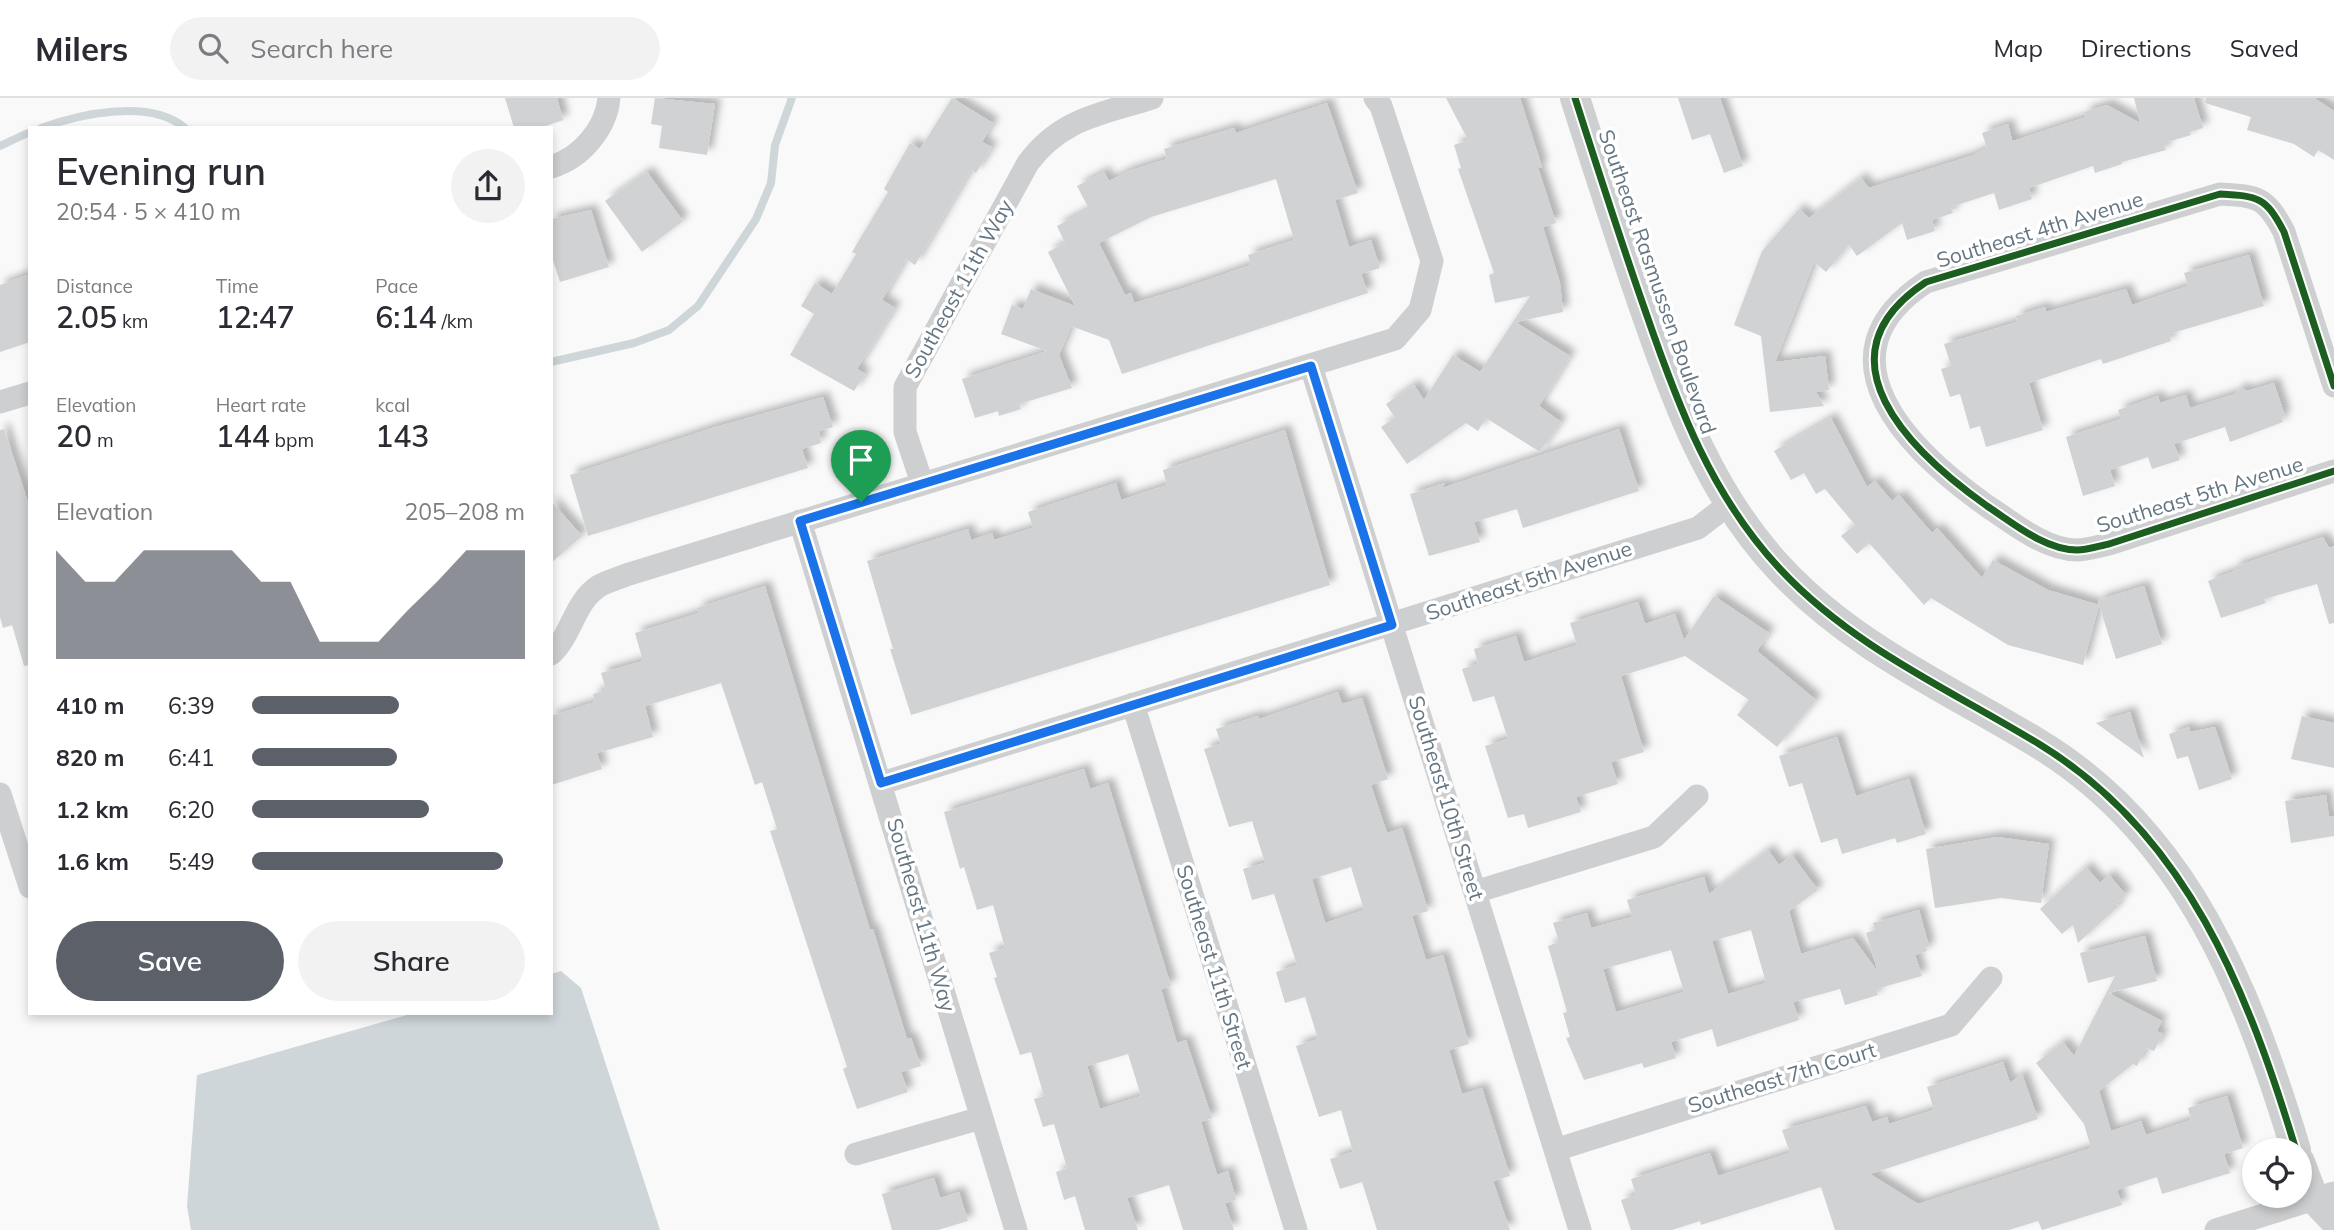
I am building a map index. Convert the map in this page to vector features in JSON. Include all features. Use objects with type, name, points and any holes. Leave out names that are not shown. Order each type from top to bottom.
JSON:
[{"type":"street","name":"Southeast 11th Way","points":[[922,483],[905,432],[905,387],[1028,163],[1043,143],[1063,127],[1152,98]]},
{"type":"street","points":[[553,652],[562,644],[581,603],[599,586],[922,483],[1395,339],[1420,310],[1432,261],[1381,106],[1375,98]]},
{"type":"street","name":"Southeast Rasmussen Boulevard","points":[[1575,98],[1668,376],[1698,452],[1728,504],[1780,569],[1839,623],[1897,664],[1987,712],[2061,758],[2109,797],[2143,831],[2190,892],[2230,965],[2270,1066],[2292,1138]]},
{"type":"street","points":[[553,166],[580,150],[597,133],[608,104]]},
{"type":"street","name":"Southeast 4th Avenue","points":[[2076,550],[2045,542],[2015,525],[1962,488],[1921,451],[1889,414],[1876,382],[1875,356],[1884,320],[1901,298],[1926,282],[2220,194],[2256,196],[2272,209],[2284,232],[2334,386]]},
{"type":"street","name":"Southeast 10th Street","points":[[1311,366],[1580,1230]]},
{"type":"street","points":[[0,402],[28,394]]},
{"type":"street","name":"Southeast 5th Avenue","points":[[2076,550],[2109,544],[2334,471]]},
{"type":"street","name":"Southeast 5th Avenue","points":[[881,783],[1698,528],[1728,504]]},
{"type":"street","name":"Southeast 11th Way","points":[[800,521],[1016,1230]]},
{"type":"street","name":"Southeast 11th Street","points":[[1133,704],[1296,1230]]},
{"type":"street","points":[[0,794],[13,824],[28,880]]},
{"type":"street","points":[[1475,892],[1654,837],[1697,796]]},
{"type":"street","name":"Southeast 7th Court","points":[[1555,1150],[1951,1025],[1991,978]]},
{"type":"street","points":[[856,1154],[981,1118]]},
{"type":"street","points":[[2312,1181],[2327,1204]]},
{"type":"street","points":[[2216,1230],[2327,1204]]},
{"type":"street","points":[[2312,1230],[2327,1204]]},
{"type":"shaded area","points":[[561,971],[581,988],[660,1230],[191,1230],[187,1206],[197,1075],[407,1015],[553,1015],[553,973]]},
{"type":"building","points":[[505,98],[557,98],[563,120],[546,126],[513,126]]},
{"type":"building","points":[[655,98],[715,104],[707,155],[659,148],[662,126],[651,124]]},
{"type":"building","points":[[952,98],[993,123],[982,142],[992,147],[976,173],[971,170],[915,265],[906,259],[882,300],[895,308],[857,369],[865,374],[854,391],[790,355],[814,314],[801,306],[815,283],[832,294],[856,254],[852,252],[888,192],[884,189],[910,143],[920,149]]},
{"type":"building","points":[[1446,98],[1520,98],[1556,223],[1543,227],[1560,283],[1563,312],[1515,322],[1570,356],[1539,406],[1561,422],[1540,452],[1486,418],[1478,431],[1466,423],[1407,464],[1381,427],[1395,418],[1386,404],[1414,385],[1424,400],[1453,355],[1480,372],[1530,296],[1495,303],[1489,275],[1494,273],[1458,169],[1461,168],[1454,145],[1468,140]]},
{"type":"building","points":[[1678,98],[1720,98],[1743,166],[1724,173],[1710,134],[1692,140]]},
{"type":"building","points":[[2134,98],[2194,98],[2203,128],[2190,132],[2191,135],[2164,143],[2166,150],[2122,162],[2095,173],[2093,166],[2029,188],[2032,199],[1999,210],[1994,193],[1951,207],[1953,213],[1932,220],[1935,231],[1907,240],[1902,223],[1857,256],[1849,245],[1826,272],[1814,262],[1775,362],[1825,356],[1829,390],[1816,392],[1824,406],[1770,412],[1761,336],[1734,325],[1762,251],[1799,209],[1809,218],[1861,178],[1869,188],[1971,156],[1987,148],[1982,133],[2008,124],[2012,140],[2016,140],[2086,117],[2084,112],[2107,105],[2140,123]]},
{"type":"building","points":[[2206,98],[2314,98],[2334,111],[2334,160],[2318,150],[2314,157],[2294,144],[2247,130],[2251,117],[2205,103]]},
{"type":"building","points":[[1327,103],[1358,193],[1335,200],[1349,247],[1371,240],[1380,268],[1361,274],[1368,293],[1122,374],[1109,340],[1071,326],[1059,355],[1072,388],[1019,404],[1021,409],[999,416],[998,411],[975,418],[962,379],[1047,351],[1001,334],[1012,305],[1023,309],[1031,289],[1075,306],[1048,252],[1065,243],[1057,226],[1089,209],[1077,186],[1104,172],[1109,181],[1129,171],[1167,159],[1164,149],[1234,128],[1236,133]],"holes":[[[1276,179],[1294,240],[1248,255],[1251,265],[1134,303],[1131,293],[1125,295],[1099,243],[1151,217]]]},
{"type":"building","points":[[647,172],[683,221],[642,252],[605,201]]},
{"type":"building","points":[[591,210],[609,267],[560,282],[553,260],[553,219]]},
{"type":"building","points":[[2249,255],[2264,306],[2169,334],[2171,341],[2103,364],[2101,359],[2029,383],[2043,430],[1986,447],[1980,426],[1970,429],[1960,394],[1950,397],[1941,369],[1951,366],[1944,344],[2017,322],[2016,316],[2045,307],[2046,312],[2126,289],[2132,305],[2188,286],[2184,273]]},
{"type":"building","points":[[28,275],[28,343],[0,352],[0,285]]},
{"type":"building","points":[[2274,383],[2285,416],[2281,417],[2283,422],[2230,442],[2225,427],[2174,444],[2180,460],[2152,469],[2148,457],[2110,470],[2115,486],[2083,496],[2066,437],[2121,419],[2118,410],[2158,396],[2160,403],[2186,395],[2190,408],[2235,394],[2240,388],[2247,391]]},
{"type":"building","points":[[823,397],[833,427],[819,431],[821,443],[802,449],[808,468],[588,536],[570,475],[712,428]]},
{"type":"building","points":[[1831,418],[1867,487],[1875,481],[1892,501],[1899,495],[1932,533],[1937,528],[1982,578],[1993,560],[2048,590],[2099,605],[2083,665],[2008,645],[1931,598],[1924,605],[1869,543],[1857,554],[1841,536],[1855,525],[1825,489],[1816,494],[1804,473],[1791,480],[1774,451]]},
{"type":"building","points":[[4,429],[28,502],[28,665],[24,666],[12,625],[3,628],[0,617],[0,430]]},
{"type":"building","points":[[1619,429],[1639,491],[1523,528],[1517,509],[1474,522],[1480,542],[1429,556],[1410,494],[1445,483],[1442,488]]},
{"type":"building","points":[[1285,430],[1330,585],[911,715],[867,561],[968,529],[971,540],[992,533],[994,540],[1033,528],[1028,512],[1116,483],[1121,500],[1167,485],[1163,470]]},
{"type":"building","points":[[553,503],[582,536],[553,561]]},
{"type":"building","points":[[2323,537],[2329,548],[2334,546],[2334,623],[2329,624],[2317,584],[2264,599],[2266,603],[2221,618],[2208,581],[2235,571],[2234,567]]},
{"type":"building","points":[[765,586],[870,930],[873,929],[907,1039],[911,1038],[921,1066],[901,1072],[908,1092],[857,1109],[843,1069],[847,1067],[770,831],[777,829],[762,782],[755,785],[721,683],[645,706],[653,737],[597,753],[602,769],[553,784],[553,715],[595,702],[593,694],[606,690],[601,673],[643,661],[635,633],[699,613],[697,608]]},
{"type":"building","points":[[2144,586],[2162,644],[2116,659],[2098,600]]},
{"type":"building","points":[[1714,596],[1769,633],[1757,651],[1816,700],[1777,747],[1737,715],[1749,700],[1685,656],[1621,676],[1644,752],[1611,762],[1618,784],[1576,797],[1581,812],[1528,828],[1524,814],[1508,818],[1485,746],[1508,739],[1494,696],[1473,702],[1462,669],[1478,664],[1474,649],[1516,636],[1524,662],[1577,645],[1570,623],[1638,602],[1645,624],[1675,614],[1684,640]]},
{"type":"building","points":[[1338,692],[1342,704],[1362,698],[1388,779],[1371,785],[1387,833],[1402,828],[1420,884],[1428,911],[1412,916],[1426,960],[1443,955],[1469,1044],[1449,1050],[1462,1094],[1482,1088],[1510,1176],[1493,1181],[1510,1230],[1377,1230],[1362,1182],[1340,1189],[1330,1159],[1353,1152],[1341,1110],[1319,1117],[1296,1046],[1318,1039],[1305,997],[1285,1003],[1276,972],[1297,965],[1274,894],[1252,900],[1243,869],[1265,863],[1252,821],[1229,827],[1204,749],[1221,744],[1216,729],[1258,716],[1259,719]],"holes":[[[1351,867],[1364,910],[1325,923],[1312,879]]]},
{"type":"building","points":[[2130,712],[2144,758],[2096,723]]},
{"type":"building","points":[[2302,716],[2334,723],[2334,768],[2291,759]]},
{"type":"building","points":[[2189,727],[2190,732],[2215,727],[2232,779],[2199,790],[2188,756],[2177,759],[2169,734]]},
{"type":"building","points":[[1837,737],[1856,796],[1909,779],[1926,834],[1897,843],[1895,838],[1842,854],[1837,838],[1821,843],[1802,783],[1789,787],[1779,756]]},
{"type":"building","points":[[1084,769],[1090,789],[1108,783],[1171,986],[1161,989],[1177,1043],[1186,1040],[1212,1118],[1201,1122],[1217,1175],[1228,1171],[1236,1200],[1225,1203],[1234,1230],[1183,1230],[1169,1185],[1127,1198],[1138,1230],[1085,1230],[1075,1196],[1064,1200],[1056,1172],[1067,1168],[1054,1124],[1043,1127],[1034,1099],[1044,1096],[1031,1052],[1020,1055],[994,978],[997,977],[989,953],[1005,948],[993,905],[977,910],[964,867],[960,869],[944,812]],"holes":[[[1128,1054],[1141,1096],[1100,1109],[1087,1066]]]},
{"type":"building","points":[[2326,795],[2329,817],[2334,816],[2334,836],[2291,843],[2285,801]]},
{"type":"building","points":[[1997,837],[2049,844],[2041,903],[2001,898],[1935,908],[1926,849]]},
{"type":"building","points":[[1768,850],[1779,865],[1792,855],[1818,890],[1789,911],[1801,954],[1853,938],[1878,972],[1866,933],[1875,930],[1873,923],[1919,910],[1929,946],[1926,947],[1927,951],[1915,955],[1922,976],[1876,989],[1878,995],[1845,1005],[1840,989],[1793,1002],[1799,1020],[1717,1047],[1712,1029],[1671,1042],[1676,1058],[1644,1068],[1642,1063],[1584,1080],[1566,1038],[1570,1037],[1563,1013],[1567,1012],[1548,946],[1559,942],[1553,923],[1587,913],[1591,928],[1632,917],[1627,900],[1704,877],[1709,894]],"holes":[[[1751,930],[1766,983],[1728,994],[1712,941]],[[1671,950],[1684,992],[1616,1012],[1603,969]]]},
{"type":"building","points":[[2086,867],[2100,883],[2109,875],[2126,895],[2116,904],[2119,906],[2078,943],[2073,925],[2062,934],[2040,909]]},
{"type":"building","points":[[2145,936],[2157,981],[2108,993],[2162,1021],[2157,1031],[2163,1034],[2154,1051],[2146,1048],[2137,1066],[2133,1064],[2099,1091],[2111,1131],[2141,1121],[2146,1135],[2191,1120],[2188,1108],[2227,1096],[2242,1145],[2242,1148],[2224,1154],[2230,1173],[2162,1194],[2157,1177],[2117,1190],[2122,1205],[2042,1230],[2038,1221],[2009,1230],[1835,1230],[1821,1187],[1701,1225],[1700,1221],[1672,1230],[1631,1230],[1621,1200],[1636,1195],[1631,1179],[1710,1153],[1718,1176],[1790,1153],[1782,1130],[1866,1106],[1872,1122],[1887,1117],[1889,1124],[1934,1110],[1927,1087],[2003,1062],[2010,1083],[2022,1074],[2038,1119],[1870,1174],[1918,1204],[2091,1148],[2084,1124],[2036,1063],[2063,1042],[2074,1056],[2115,976],[2088,983],[2080,953]]},
{"type":"building","points":[[934,1178],[940,1198],[959,1192],[968,1221],[938,1230],[892,1230],[882,1194]]},
{"type":"waterway","points":[[553,362],[634,343],[669,330],[698,306],[756,219],[771,183],[775,145],[792,98]]},
{"type":"waterway","points":[[48,126],[114,111],[153,113],[182,126]]},
{"type":"waterway","points":[[0,146],[28,133]]},
{"type":"cycle path","points":[[1575,98],[1671,382],[1700,449],[1735,512],[1781,570],[1809,598],[1839,622],[1904,666],[2039,744],[2091,781],[2135,823],[2173,870],[2205,922],[2233,976],[2292,1138]]},
{"type":"cycle path","points":[[2334,386],[2284,232],[2272,212],[2260,201],[2220,194],[1926,282],[1893,311],[1877,341],[1875,372],[1885,402],[1904,431],[1929,459],[1958,484],[2018,527],[2041,541],[2065,549],[2089,549],[2109,544],[2334,471]]},
{"type":"route","points":[[1311,366],[1392,625],[881,783],[800,521],[861,502],[1311,366]]}]
